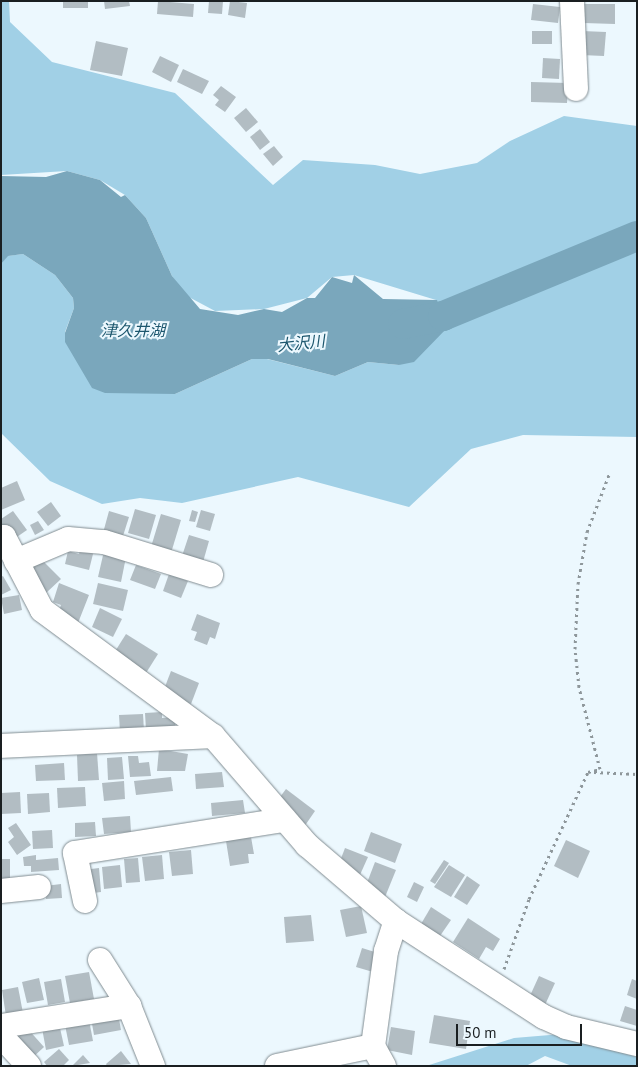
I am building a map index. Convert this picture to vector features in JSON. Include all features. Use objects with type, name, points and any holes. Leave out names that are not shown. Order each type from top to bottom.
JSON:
[{"type":"street","points":[[572,1],[576,89]]},
{"type":"street","points":[[1,537],[42,610],[213,736],[284,820],[308,845],[396,921],[497,988],[566,1027],[637,1044]]},
{"type":"street","points":[[16,561],[68,538],[104,542],[211,575]]},
{"type":"street","points":[[1,746],[213,736]]},
{"type":"street","points":[[85,900],[75,853],[284,820]]},
{"type":"street","points":[[1,891],[39,887]]},
{"type":"street","points":[[277,1066],[379,1056],[386,951],[396,921]]},
{"type":"street","points":[[100,960],[129,1006],[149,1064]]},
{"type":"street","points":[[1,1026],[129,1006]]},
{"type":"street","points":[[1,1036],[29,1066]]},
{"type":"path","points":[[588,772],[600,769],[579,687],[575,649],[578,584],[587,532],[610,472]]},
{"type":"path","points":[[588,772],[637,774]]},
{"type":"path","points":[[497,988],[530,899],[588,772]]},
{"type":"shaded area","points":[[1,1],[9,1],[10,22],[52,62],[175,93],[273,185],[303,160],[375,165],[420,174],[477,163],[510,141],[564,116],[637,126],[637,437],[523,435],[471,449],[409,507],[298,477],[182,503],[140,498],[102,504],[50,481],[1,433],[1,264],[7,256],[23,254],[55,275],[73,298],[74,308],[65,332],[175,394],[252,359],[267,359],[335,376],[368,362],[399,365],[447,328],[436,300],[354,275],[332,277],[307,298],[264,309],[215,311],[185,295],[172,276],[146,218],[125,195],[100,180],[67,171],[1,175]]},
{"type":"shaded area","points":[[562,1034],[637,1057],[637,1066],[572,1066],[545,1056],[526,1066],[426,1066],[514,1038]]},
{"type":"water","name":"津久井湖","points":[[67,171],[100,180],[121,197],[125,195],[146,218],[172,276],[200,309],[238,315],[264,309],[282,312],[307,298],[315,298],[332,277],[352,283],[354,275],[383,299],[437,300],[447,328],[414,362],[399,365],[368,362],[335,376],[268,359],[252,359],[175,394],[105,393],[92,388],[65,342],[65,333],[74,308],[73,298],[55,275],[23,254],[8,256],[1,264],[1,176],[46,177]]},
{"type":"building","points":[[63,1],[88,1],[88,8],[63,8]]},
{"type":"building","points":[[104,1],[129,1],[130,6],[105,9]]},
{"type":"building","points":[[158,1],[194,4],[193,17],[157,14]]},
{"type":"building","points":[[209,1],[223,1],[222,14],[208,13]]},
{"type":"building","points":[[230,1],[247,3],[245,18],[228,15]]},
{"type":"building","points":[[533,4],[560,7],[558,23],[531,20]]},
{"type":"building","points":[[584,4],[615,4],[615,24],[584,23]]},
{"type":"building","points":[[532,31],[552,31],[552,44],[532,44]]},
{"type":"building","points":[[582,31],[606,32],[604,56],[581,55]]},
{"type":"building","points":[[96,41],[128,48],[122,76],[90,70]]},
{"type":"building","points":[[160,56],[179,65],[171,82],[152,72]]},
{"type":"building","points":[[543,58],[560,59],[559,79],[542,78]]},
{"type":"building","points":[[183,69],[209,81],[202,94],[177,82]]},
{"type":"building","points":[[531,82],[568,83],[567,103],[531,102]]},
{"type":"building","points":[[221,86],[236,97],[225,112],[215,105],[219,100],[213,95]]},
{"type":"building","points":[[246,108],[258,122],[246,132],[234,118]]},
{"type":"building","points":[[260,129],[270,142],[260,150],[250,137]]},
{"type":"building","points":[[274,146],[283,157],[273,166],[263,154]]},
{"type":"building","points":[[17,481],[25,500],[1,510],[1,488]]},
{"type":"building","points":[[51,502],[61,516],[48,526],[37,512]]},
{"type":"building","points":[[135,509],[156,515],[149,539],[128,533]]},
{"type":"building","points":[[192,510],[198,512],[195,522],[189,521]]},
{"type":"building","points":[[201,510],[215,514],[210,531],[196,527]]},
{"type":"building","points":[[13,511],[27,530],[11,541],[1,526],[1,519]]},
{"type":"building","points":[[109,511],[129,517],[122,539],[103,533]]},
{"type":"building","points":[[161,514],[181,520],[171,553],[151,547]]},
{"type":"building","points":[[38,521],[44,530],[35,535],[30,525]]},
{"type":"building","points":[[189,535],[209,541],[203,562],[182,556]]},
{"type":"building","points":[[81,547],[94,550],[89,570],[65,564],[68,551],[79,554]]},
{"type":"building","points":[[104,551],[126,557],[121,582],[98,577]]},
{"type":"building","points":[[41,559],[61,579],[46,593],[27,572]]},
{"type":"building","points":[[136,565],[161,574],[155,589],[130,580]]},
{"type":"building","points":[[169,574],[188,581],[181,598],[163,591]]},
{"type":"building","points":[[3,576],[11,590],[1,595],[1,577]]},
{"type":"building","points":[[59,583],[89,595],[78,623],[66,618],[67,614],[59,611],[61,605],[53,602]]},
{"type":"building","points":[[98,583],[128,590],[123,611],[93,604]]},
{"type":"building","points":[[19,595],[22,610],[4,614],[1,598]]},
{"type":"building","points":[[100,608],[122,619],[113,637],[92,627]]},
{"type":"building","points":[[197,614],[220,623],[215,639],[210,637],[207,645],[194,640],[197,632],[191,630]]},
{"type":"building","points":[[126,634],[158,654],[146,673],[114,653]]},
{"type":"building","points":[[171,671],[199,683],[191,704],[163,692]]},
{"type":"building","points":[[162,712],[162,718],[175,717],[175,732],[146,730],[145,713]]},
{"type":"building","points":[[143,714],[144,731],[120,732],[119,715]]},
{"type":"building","points":[[159,749],[188,754],[185,771],[157,771]]},
{"type":"building","points":[[97,753],[99,780],[78,781],[77,755]]},
{"type":"building","points":[[128,756],[138,756],[139,763],[149,762],[151,776],[130,777]]},
{"type":"building","points":[[122,757],[124,779],[108,780],[107,758]]},
{"type":"building","points":[[64,763],[65,780],[36,781],[35,765]]},
{"type":"building","points":[[222,772],[224,787],[196,789],[195,774]]},
{"type":"building","points":[[171,777],[173,791],[136,795],[134,781]]},
{"type":"building","points":[[124,781],[125,799],[104,801],[102,783]]},
{"type":"building","points":[[85,787],[86,806],[58,808],[57,788]]},
{"type":"building","points":[[286,789],[315,811],[304,827],[274,805]]},
{"type":"building","points":[[20,792],[21,813],[1,814],[1,793]]},
{"type":"building","points":[[49,793],[50,812],[28,814],[27,794]]},
{"type":"building","points":[[243,800],[245,813],[212,816],[211,803]]},
{"type":"building","points":[[130,816],[131,832],[104,834],[102,818]]},
{"type":"building","points":[[95,822],[96,836],[75,837],[75,823]]},
{"type":"building","points":[[16,823],[31,845],[17,855],[8,842],[14,837],[8,828]]},
{"type":"building","points":[[52,830],[53,848],[33,849],[32,831]]},
{"type":"building","points":[[371,832],[402,844],[395,863],[364,851]]},
{"type":"building","points":[[251,837],[254,854],[248,854],[249,863],[230,866],[226,841]]},
{"type":"building","points":[[566,840],[590,851],[578,878],[554,866]]},
{"type":"building","points":[[345,848],[368,857],[359,877],[337,869]]},
{"type":"building","points":[[191,850],[193,874],[172,876],[169,852]]},
{"type":"building","points":[[36,855],[36,860],[58,858],[59,870],[31,872],[31,866],[24,866],[23,857]]},
{"type":"building","points":[[162,855],[164,879],[145,881],[142,857]]},
{"type":"building","points":[[138,858],[140,882],[126,883],[124,859]]},
{"type":"building","points":[[1,859],[10,859],[10,879],[1,879]]},
{"type":"building","points":[[444,860],[449,863],[435,884],[430,881]]},
{"type":"building","points":[[375,862],[396,870],[385,897],[365,888]]},
{"type":"building","points":[[120,865],[122,887],[104,889],[102,867]]},
{"type":"building","points":[[449,865],[465,875],[451,897],[434,887]]},
{"type":"building","points":[[99,868],[101,892],[86,894],[83,870]]},
{"type":"building","points":[[467,876],[480,885],[467,905],[454,897]]},
{"type":"building","points":[[414,882],[424,887],[417,902],[407,897]]},
{"type":"building","points":[[61,884],[62,898],[46,899],[45,886]]},
{"type":"building","points":[[361,906],[367,933],[346,937],[340,910]]},
{"type":"building","points":[[431,907],[451,920],[440,936],[421,924]]},
{"type":"building","points":[[311,915],[314,941],[286,943],[284,917]]},
{"type":"building","points":[[468,918],[500,939],[493,951],[486,947],[479,959],[453,942]]},
{"type":"building","points":[[362,948],[378,953],[373,972],[356,967]]},
{"type":"building","points":[[89,972],[94,999],[70,1003],[65,976]]},
{"type":"building","points":[[539,976],[555,983],[545,1005],[529,998]]},
{"type":"building","points":[[39,978],[44,1000],[27,1003],[22,982]]},
{"type":"building","points":[[61,979],[65,1002],[48,1005],[44,982]]},
{"type":"building","points":[[632,979],[637,981],[637,999],[627,995]]},
{"type":"building","points":[[18,987],[23,1013],[6,1016],[2,990]]},
{"type":"building","points":[[625,1006],[637,1010],[637,1026],[620,1021]]},
{"type":"building","points":[[118,1013],[121,1030],[94,1035],[91,1018]]},
{"type":"building","points":[[434,1015],[470,1021],[466,1049],[429,1043]]},
{"type":"building","points":[[89,1020],[93,1041],[69,1045],[65,1025]]},
{"type":"building","points":[[391,1027],[415,1031],[412,1055],[387,1050]]},
{"type":"building","points":[[27,1028],[44,1047],[30,1060],[13,1041]]},
{"type":"building","points":[[42,1028],[60,1028],[64,1046],[46,1050]]},
{"type":"building","points":[[59,1049],[69,1060],[63,1066],[47,1066],[44,1062]]},
{"type":"building","points":[[121,1051],[131,1064],[107,1066],[106,1064]]},
{"type":"building","points":[[83,1055],[90,1063],[72,1066]]},
{"type":"waterway","name":"大沢川","points":[[403,324],[443,316],[637,236]]}]
